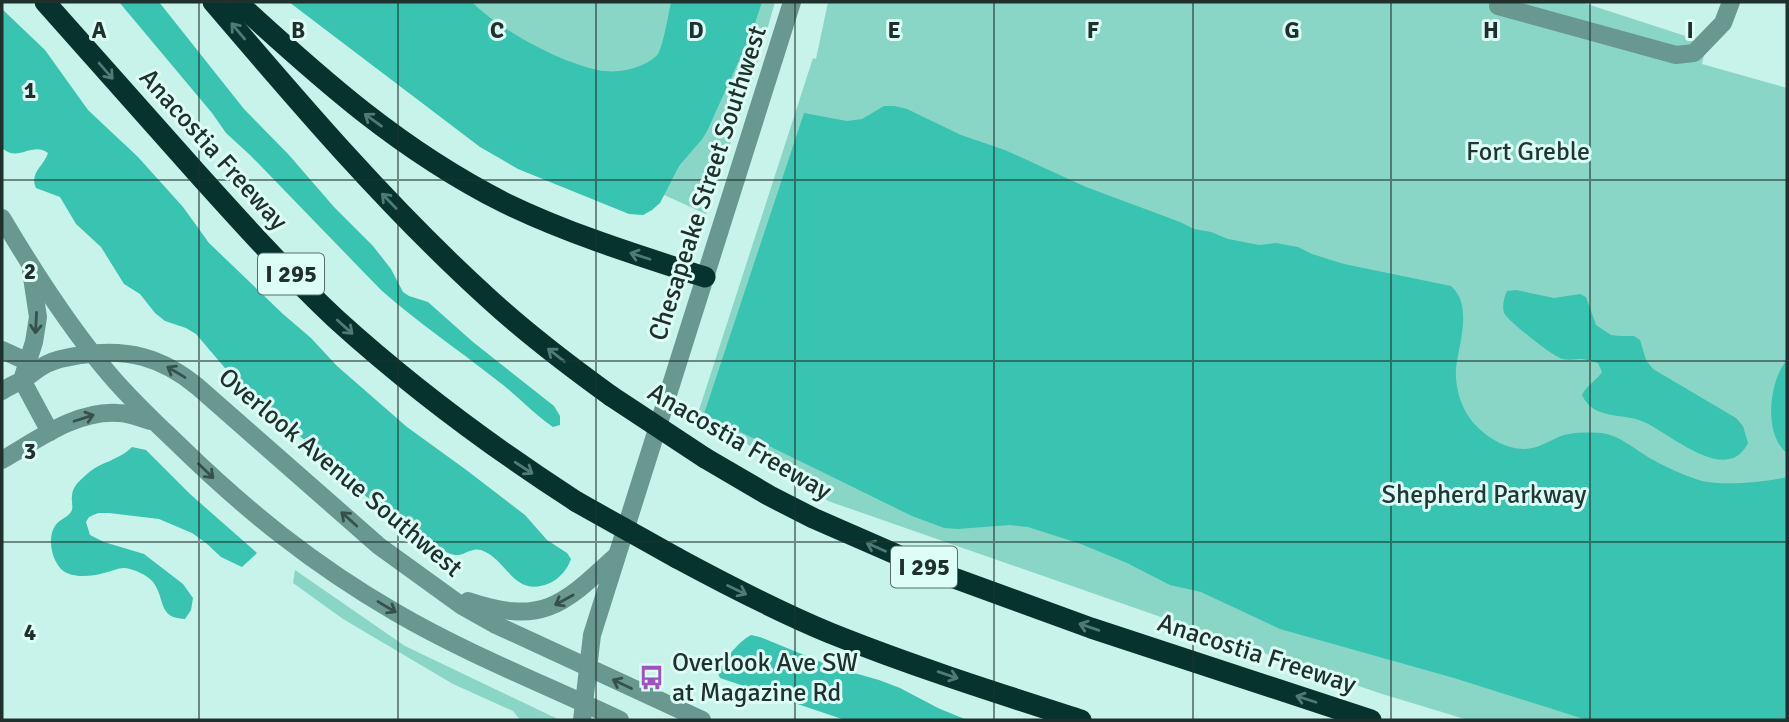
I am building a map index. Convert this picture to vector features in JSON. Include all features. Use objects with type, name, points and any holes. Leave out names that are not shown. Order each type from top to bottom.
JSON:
[{"type":"highway","name":"Anacostia Freeway","points":[[45,2],[236,216],[335,318],[387,363],[513,461],[577,502],[754,598],[829,632],[1081,720]]},
{"type":"highway","name":"Anacostia Freeway","points":[[213,2],[339,147],[428,240],[512,319],[611,396],[705,458],[813,518],[932,570],[1091,628],[1371,720]]},
{"type":"highway","points":[[237,2],[363,113],[452,173],[504,202],[569,231],[705,277]]},
{"type":"street","name":"Chesapeake Street Southwest","points":[[585,715],[587,667],[592,635],[792,2]]},
{"type":"street","points":[[1498,6],[1676,55],[1694,53],[1723,23],[1731,2]]},
{"type":"street","points":[[2,218],[30,264],[93,353],[127,394],[227,490],[291,545],[394,612],[495,664],[585,715],[620,720]]},
{"type":"street","points":[[30,264],[38,317],[34,342],[22,380],[50,432]]},
{"type":"street","points":[[2,350],[28,362]]},
{"type":"street","name":"Overlook Avenue Southwest","points":[[2,391],[51,361],[93,353],[120,352],[140,355],[163,364],[188,379],[379,545],[462,606],[494,624],[702,720]]},
{"type":"street","points":[[2,460],[50,432],[100,413],[125,413],[157,424]]},
{"type":"street","points":[[441,592],[498,610],[546,608],[576,592],[616,556]]},
{"type":"green space","points":[[119,2],[159,2],[244,109],[373,246],[391,269],[403,292],[428,302],[473,342],[554,406],[560,416],[560,425],[553,427],[545,421],[381,290],[226,133]]},
{"type":"green space","points":[[289,2],[472,2],[497,23],[549,53],[583,66],[614,71],[640,66],[658,54],[671,2],[762,2],[752,32],[703,138],[679,166],[660,203],[643,215],[629,214],[518,169],[480,147]]},
{"type":"green space","points":[[319,2],[775,2],[756,69],[706,214],[377,65]]},
{"type":"green space","name":"Shepherd Parkway","points":[[828,2],[1581,2],[1707,43],[1702,64],[1787,88],[1787,720],[1468,720],[1379,693],[828,501],[699,410],[813,58],[816,59]]},
{"type":"green space","points":[[2,9],[45,50],[88,110],[138,157],[183,207],[209,243],[311,338],[337,366],[407,427],[525,515],[547,540],[567,553],[571,559],[560,576],[538,587],[527,586],[481,550],[458,555],[444,551],[364,495],[236,381],[196,334],[165,321],[140,294],[124,284],[101,247],[76,224],[60,197],[36,188],[34,178],[48,153],[36,149],[14,153],[2,148]]},
{"type":"green space","name":"Shepherd Parkway","points":[[884,106],[907,109],[961,135],[1005,150],[1086,187],[1194,229],[1259,245],[1276,243],[1298,247],[1344,264],[1451,286],[1458,294],[1463,314],[1456,368],[1460,398],[1477,427],[1499,443],[1529,449],[1568,434],[1601,433],[1615,437],[1658,463],[1702,481],[1745,483],[1787,477],[1787,720],[1587,720],[1454,678],[1280,629],[1201,592],[1170,585],[1081,544],[1028,527],[1010,525],[944,528],[912,516],[704,414],[804,113],[847,121],[862,119]]},
{"type":"green space","points":[[1516,290],[1554,298],[1580,294],[1586,297],[1596,325],[1611,335],[1634,336],[1640,340],[1646,360],[1653,369],[1736,418],[1743,426],[1748,443],[1739,455],[1727,460],[1713,458],[1698,453],[1644,422],[1594,409],[1582,395],[1602,372],[1598,363],[1560,358],[1513,323],[1504,313],[1503,305],[1507,291]]},
{"type":"green space","points":[[1787,360],[1787,453],[1774,434],[1771,407],[1776,380]]},
{"type":"green space","points":[[132,447],[146,450],[190,494],[257,553],[242,567],[221,557],[192,533],[159,519],[109,513],[98,513],[89,517],[86,522],[90,535],[144,554],[183,584],[193,598],[191,610],[185,619],[176,618],[166,611],[153,582],[139,572],[123,568],[90,576],[71,575],[62,570],[52,552],[52,532],[56,524],[71,512],[72,493],[77,484],[91,471]]},
{"type":"green space","points":[[295,570],[405,646],[560,720],[520,720],[513,711],[453,684],[343,619],[293,583]]},
{"type":"green space","points":[[751,635],[833,667],[900,688],[967,720],[845,720],[720,678],[718,673],[728,657]]},
{"type":"place","name":"Overlook Ave SW at Magazine Rd","points":[[652,677]]},
{"type":"park label","name":"Fort Greble","points":[[1528,151]]}]
